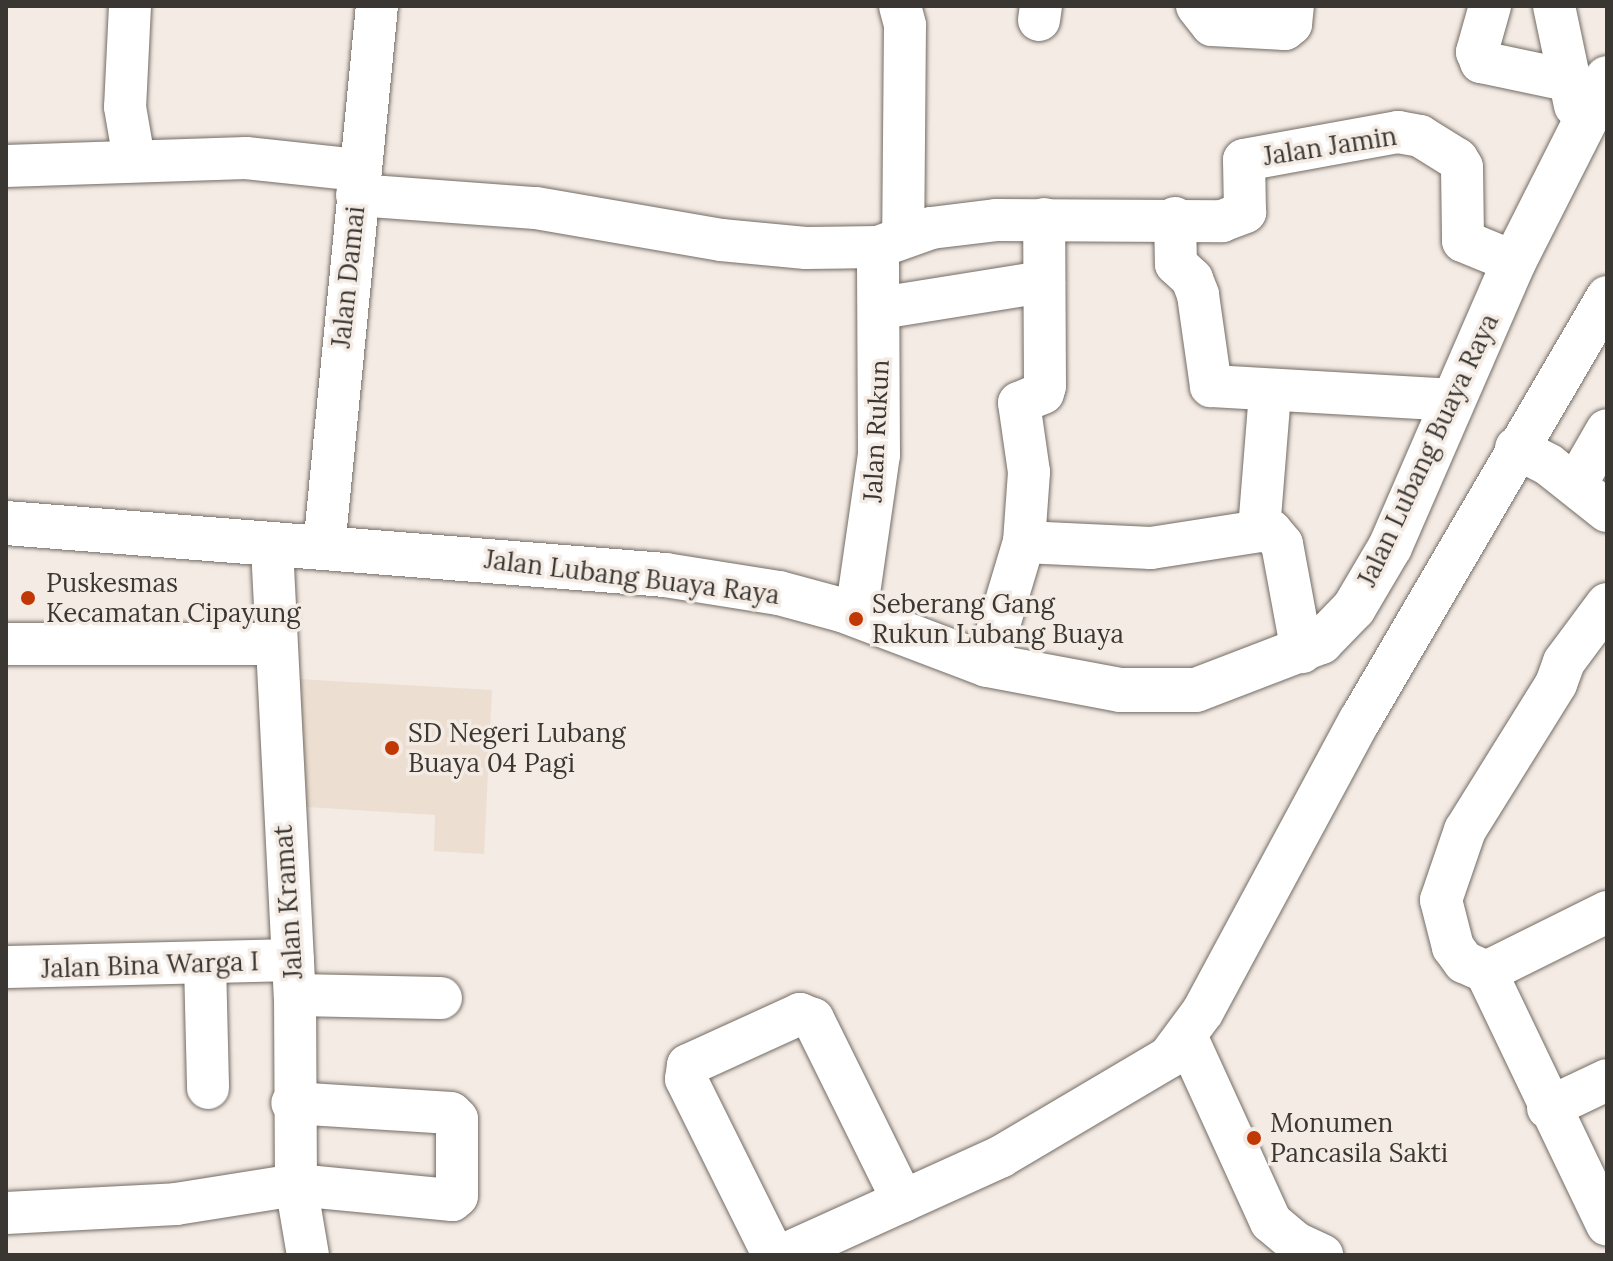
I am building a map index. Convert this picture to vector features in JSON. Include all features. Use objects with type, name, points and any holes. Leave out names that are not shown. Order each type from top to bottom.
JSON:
[{"type":"main road","name":"Jalan Lubang Buaya Raya","points":[[6,523],[272,547],[324,548],[665,575],[779,593],[856,614],[987,665],[1120,690],[1196,690],[1302,652],[1321,642],[1354,608],[1390,547],[1451,400],[1579,129],[1589,79]]},
{"type":"street","points":[[130,6],[125,107],[134,159]]},
{"type":"street","name":"Jalan Damai","points":[[324,548],[358,183],[373,83],[377,6]]},
{"type":"street","name":"Jalan Rukun","points":[[856,614],[879,455],[881,308],[890,242],[905,25],[900,6]]},
{"type":"street","points":[[1197,6],[1212,25],[1285,29],[1293,6]]},
{"type":"street","points":[[1490,6],[1477,52],[1481,62],[1589,79]]},
{"type":"street","points":[[1554,6],[1589,79]]},
{"type":"street","name":"Jalan Jamin","points":[[1168,219],[1242,216],[1247,201],[1244,160],[1398,132],[1420,136],[1457,159],[1462,167],[1463,241],[1514,262]]},
{"type":"street","points":[[6,166],[134,159],[246,158],[358,183],[536,208],[721,240],[806,248],[890,242],[948,226],[1044,219],[1168,219],[1176,264],[1192,279],[1198,295],[1211,386],[1270,393],[1451,400]]},
{"type":"street","points":[[987,665],[1024,542],[1029,472],[1019,403],[1043,393],[1045,386],[1044,219]]},
{"type":"street","points":[[881,308],[1044,282]]},
{"type":"street","points":[[903,1201],[813,1019],[800,1014],[688,1065],[686,1079],[772,1252],[790,1252],[903,1201],[1000,1157],[1103,1100],[1169,1057],[1187,1038],[1360,720],[1516,448],[1607,297]]},
{"type":"street","points":[[1259,531],[1270,393]]},
{"type":"street","points":[[1516,448],[1592,497],[1607,430]]},
{"type":"street","points":[[1024,542],[1151,548],[1271,531],[1282,544],[1302,652]]},
{"type":"street","name":"Jalan Kramat","points":[[272,547],[294,978],[292,1103],[296,1185],[308,1255]]},
{"type":"street","points":[[1607,604],[1564,662],[1556,684],[1465,830],[1447,877],[1443,921],[1453,947],[1464,962],[1486,972],[1548,1108],[1607,1225]]},
{"type":"street","points":[[6,644],[275,644]]},
{"type":"street","points":[[1486,972],[1607,912]]},
{"type":"street","points":[[205,963],[208,1088]]},
{"type":"street","name":"Jalan Bina Warga I","points":[[6,967],[205,963],[441,998]]},
{"type":"street","points":[[1187,1038],[1271,1222],[1296,1243],[1322,1255]]},
{"type":"street","points":[[1548,1108],[1607,1080]]},
{"type":"street","points":[[6,1213],[176,1204],[296,1185],[441,1199],[457,1196],[457,1119],[451,1113],[292,1103]]},
{"type":"shaded area","name":"SD Negeri Lubang Buaya 04 Pagi","points":[[298,679],[492,690],[484,854],[434,851],[435,815],[291,806]]},
{"type":"place","name":"Puskesmas Kecamatan Cipayung","points":[[28,598]]},
{"type":"place","name":"Seberang Gang Rukun Lubang Buaya","points":[[856,619]]},
{"type":"place","name":"SD Negeri Lubang Buaya 04 Pagi","points":[[392,748]]},
{"type":"place","name":"Monumen Pancasila Sakti","points":[[1254,1138]]}]
